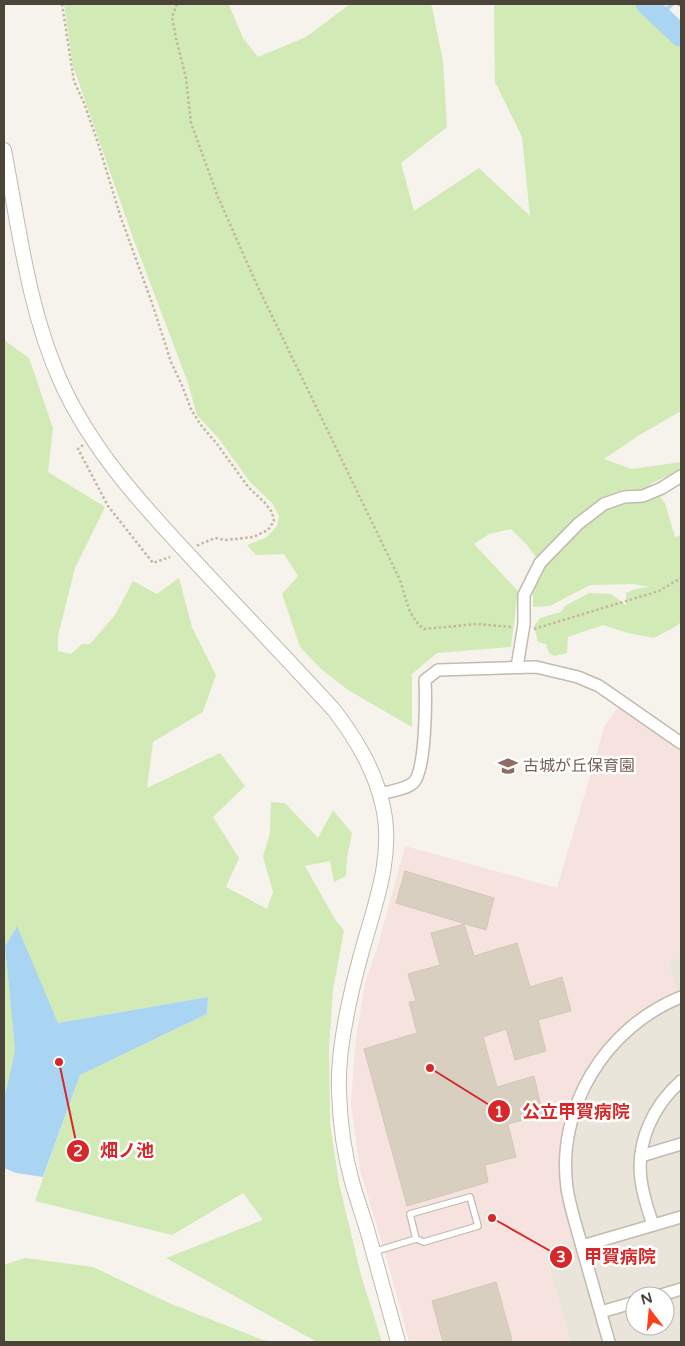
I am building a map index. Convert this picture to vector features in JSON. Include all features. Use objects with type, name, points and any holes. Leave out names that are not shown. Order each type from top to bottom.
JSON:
[{"type":"street","points":[[4,150],[26,268],[41,329],[60,380],[77,413],[111,466],[164,529],[334,710],[352,733],[368,762],[380,794],[386,822],[384,865],[378,896],[361,953],[345,1024],[339,1090],[340,1118],[352,1182],[398,1342]]},
{"type":"street","points":[[517,667],[523,628],[524,595],[540,564],[578,524],[604,504],[624,497],[643,496],[662,488],[681,476]]},
{"type":"street","points":[[380,794],[412,784],[416,778],[419,770],[425,723],[425,680],[438,670],[536,667],[557,671],[599,686],[678,737]]},
{"type":"street","points":[[609,1342],[570,1207],[566,1170],[569,1134],[581,1093],[600,1060],[618,1039],[639,1020],[662,1005],[681,997]]},
{"type":"street","points":[[652,1225],[642,1184],[640,1156],[647,1127],[657,1108],[681,1081]]},
{"type":"street","points":[[640,1156],[681,1144]]},
{"type":"street","points":[[582,1246],[681,1217]]},
{"type":"street","points":[[601,1312],[625,1305]]},
{"type":"lane","points":[[373,1252],[416,1239],[424,1242],[478,1226],[470,1197],[410,1214],[416,1239]]},
{"type":"path","points":[[62,4],[74,81],[87,112],[121,218],[171,362],[191,409],[200,424],[249,488],[272,512],[274,521],[268,530],[253,537],[226,540],[215,538],[196,546]]},
{"type":"path","points":[[177,4],[172,16],[186,78],[191,123],[218,196],[257,285],[400,580],[412,617],[417,623],[424,629],[477,624],[535,629],[659,591],[681,578]]},
{"type":"path","points":[[678,4],[681,7]]},
{"type":"path","points":[[92,438],[78,449],[108,506],[154,563],[170,557]]},
{"type":"shaded area","points":[[620,705],[681,749],[681,957],[667,961],[678,992],[648,1005],[613,1034],[586,1070],[574,1093],[567,1115],[561,1152],[562,1197],[574,1240],[544,1250],[570,1342],[409,1342],[360,1170],[351,1104],[355,1046],[365,983],[378,945],[405,846],[557,888],[605,725]]},
{"type":"shaded area","points":[[681,957],[681,1342],[570,1342],[544,1249],[574,1240],[562,1197],[561,1152],[567,1115],[574,1093],[586,1070],[613,1034],[648,1004],[678,992],[667,961]]},
{"type":"green space","points":[[64,4],[230,4],[243,38],[258,57],[306,37],[350,4],[430,4],[443,61],[447,127],[401,163],[414,211],[479,168],[530,216],[522,137],[495,82],[494,4],[657,4],[681,31],[681,411],[638,436],[604,459],[632,469],[681,462],[681,470],[650,484],[665,503],[675,537],[681,535],[681,622],[654,638],[628,633],[603,625],[568,637],[567,653],[554,656],[549,653],[546,644],[538,642],[534,626],[540,618],[561,612],[565,606],[589,593],[611,594],[626,605],[626,593],[635,589],[649,587],[634,584],[590,585],[550,606],[533,607],[533,589],[541,564],[527,545],[511,529],[489,534],[474,544],[518,591],[511,647],[437,653],[412,674],[412,727],[348,690],[321,669],[300,647],[282,594],[298,576],[284,554],[256,555],[247,545],[267,537],[277,526],[279,516],[272,503],[250,482],[219,439],[197,415],[188,383],[132,235],[73,66]]},
{"type":"green space","points":[[4,340],[29,358],[53,428],[48,472],[105,507],[75,568],[58,636],[58,651],[71,654],[82,644],[90,644],[115,615],[133,581],[157,594],[179,578],[192,627],[216,675],[203,712],[153,742],[147,788],[220,753],[245,786],[213,817],[239,858],[226,887],[267,909],[273,892],[263,856],[270,833],[271,802],[285,803],[318,838],[333,810],[352,833],[346,876],[334,882],[330,861],[305,866],[336,921],[344,930],[333,990],[329,1048],[330,1124],[339,1183],[361,1275],[382,1342],[317,1342],[166,1258],[263,1220],[243,1193],[172,1235],[35,1201],[80,1075],[207,1014],[208,997],[58,1023],[16,927],[5,946],[15,1050],[4,1100]]},
{"type":"green space","points":[[25,1258],[93,1267],[169,1303],[263,1340],[273,1342],[4,1342],[4,1265]]},
{"type":"water","points":[[17,926],[58,1023],[208,997],[207,1014],[80,1075],[43,1177],[16,1173],[4,1168],[4,1100],[15,1050],[5,946]]},
{"type":"building","points":[[405,871],[494,898],[486,930],[396,903]]},
{"type":"building","points":[[464,924],[474,956],[517,943],[530,987],[562,977],[571,1011],[538,1020],[546,1051],[515,1060],[506,1029],[483,1037],[497,1087],[534,1076],[543,1115],[508,1124],[516,1157],[485,1165],[488,1182],[407,1206],[364,1049],[417,1033],[409,1002],[416,1001],[408,974],[440,965],[431,933]]},
{"type":"building","points":[[496,1282],[512,1340],[504,1342],[443,1342],[432,1301]]},
{"type":"waterway","points":[[647,4],[681,36]]},
{"type":"waterway","points":[[660,16],[672,4]]},
{"type":"place","name":"古城が丘保育園","points":[[508,766]]},
{"type":"place","name":"畑ノ池","points":[[59,1062]]},
{"type":"place","name":"公立甲賀病院","points":[[430,1068]]},
{"type":"place","name":"甲賀病院","points":[[492,1218]]}]
